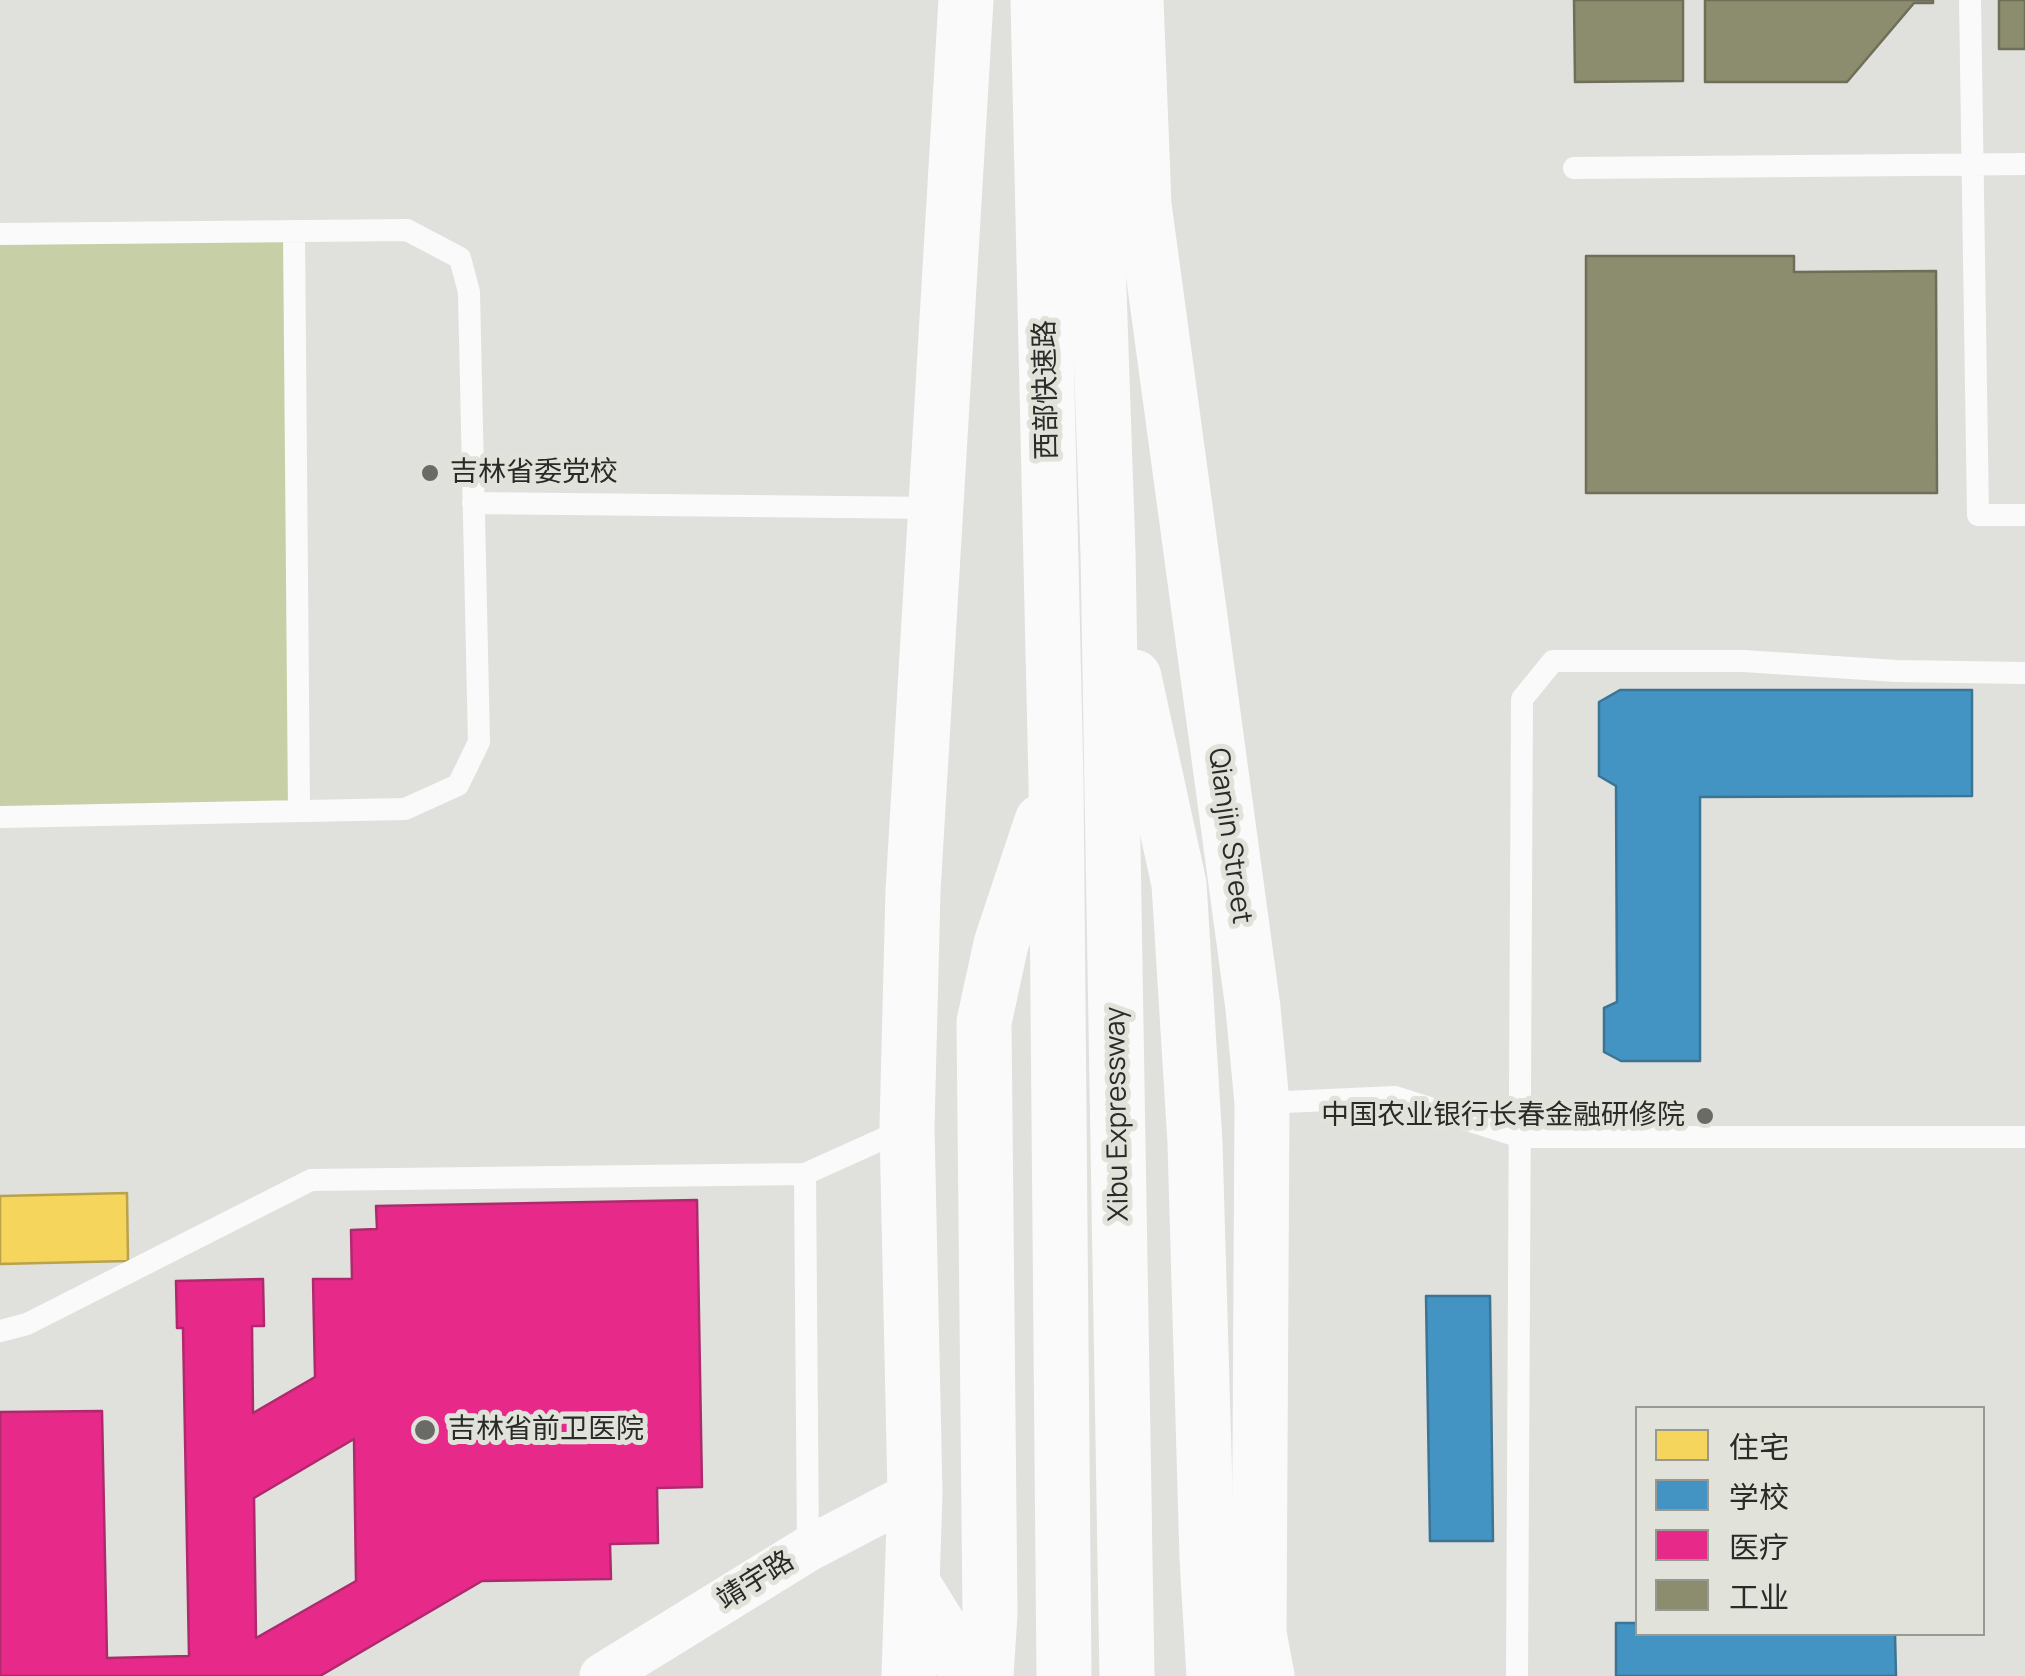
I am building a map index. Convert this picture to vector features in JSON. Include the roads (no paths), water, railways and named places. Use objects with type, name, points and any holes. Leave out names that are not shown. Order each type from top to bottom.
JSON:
[{"type":"main road","points":[[909,1676],[916,1493],[907,1128],[914,874],[966,0]]},
{"type":"main road","name":"西部快速路","points":[[1038,0],[1056,780]]},
{"type":"main road","name":"西部快速路","points":[[1089,0],[1108,552]]},
{"type":"main road","name":"Qianjin Street","points":[[1136,0],[1144,206],[1253,1008],[1262,1103],[1260,1662]]},
{"type":"main road","points":[[1108,552],[1178,884],[1195,1143],[1214,1676]]},
{"type":"main road","name":"Xibu Expressway","points":[[1108,552],[1127,1676]]},
{"type":"main road","points":[[986,1676],[990,1614],[984,1022],[1001,944],[1056,780]]},
{"type":"main road","name":"Xibu Expressway","points":[[1056,780],[1064,1676]]},
{"type":"main road","points":[[914,1586],[970,1676]]},
{"type":"street","name":"靖宇路","points":[[602,1676],[808,1549],[916,1493]]},
{"type":"lane","points":[[1970,0],[1978,515],[2025,514]]},
{"type":"lane","points":[[1574,168],[2025,164]]},
{"type":"lane","points":[[0,234],[407,230],[460,258],[468,292],[479,742],[458,785],[405,810],[0,817]]},
{"type":"lane","points":[[294,231],[299,812]]},
{"type":"lane","points":[[473,504],[934,508]]},
{"type":"lane","points":[[1517,1676],[1522,699],[1553,662],[1744,662],[1896,672],[2025,673]]},
{"type":"lane","points":[[1262,1103],[1395,1097],[1521,1137],[2025,1138]]},
{"type":"lane","points":[[0,1331],[27,1324],[310,1180],[806,1174],[907,1128]]},
{"type":"lane","points":[[806,1174],[808,1549]]},
{"type":"place","name":"吉林省委党校","points":[[430,473]]},
{"type":"place","name":"中国农业银行长春金融研修院","points":[[1705,1116]]},
{"type":"place","name":"吉林省前卫医院","points":[[425,1430]]}]
